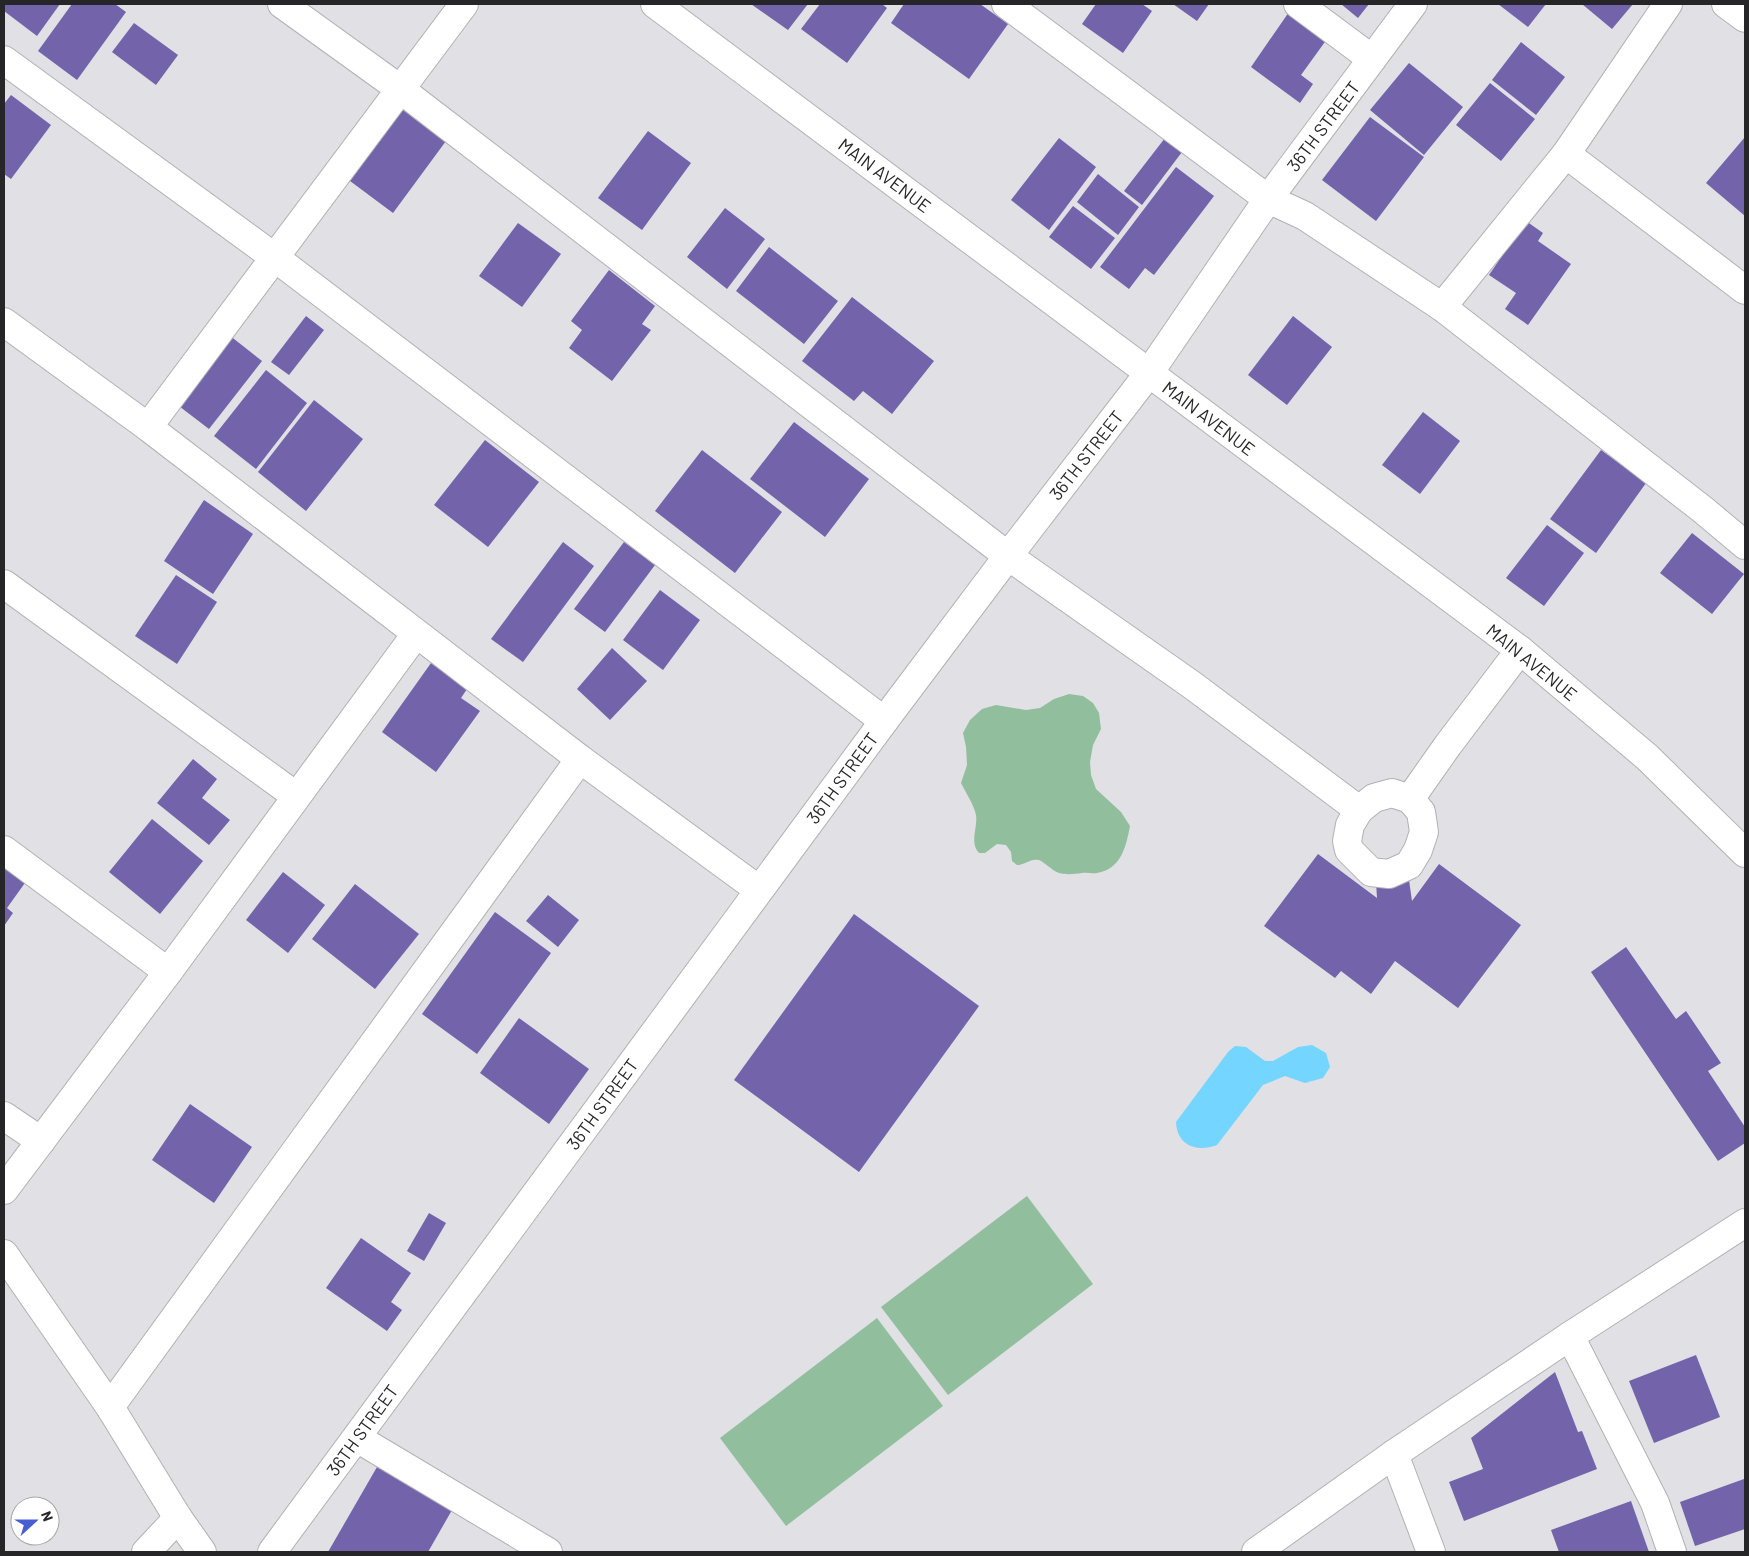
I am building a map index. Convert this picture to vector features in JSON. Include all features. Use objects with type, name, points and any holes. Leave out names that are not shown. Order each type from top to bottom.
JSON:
[{"type":"street","points":[[282,4],[400,89],[1008,556],[1192,685],[1359,810]]},
{"type":"street","points":[[148,427],[464,4]]},
{"type":"street","name":"MAIN AVENUE","points":[[655,4],[1520,650],[1648,757],[1745,853]]},
{"type":"street","points":[[1006,4],[1268,200],[1305,216],[1442,307],[1702,509],[1745,545]]},
{"type":"street","points":[[1298,4],[1372,59]]},
{"type":"street","name":"36TH STREET","points":[[272,1552],[884,721],[1008,556],[1150,373],[1268,200],[1413,4]]},
{"type":"street","points":[[1442,307],[1566,154],[1668,4]]},
{"type":"street","points":[[1726,4],[1745,18]]},
{"type":"street","points":[[4,60],[274,257],[884,721]]},
{"type":"street","points":[[1566,154],[1745,290]]},
{"type":"street","points":[[4,322],[148,427],[580,759],[760,890]]},
{"type":"street","points":[[4,584],[296,796]]},
{"type":"street","points":[[4,1190],[168,972],[416,634]]},
{"type":"street","points":[[1410,799],[1448,745],[1520,650]]},
{"type":"street","points":[[110,1407],[580,759]]},
{"type":"street","points":[[1392,793],[1410,799],[1421,812],[1424,832],[1418,850],[1409,865],[1389,874],[1371,872],[1349,850],[1347,841],[1350,825],[1359,810],[1374,798],[1392,793]]},
{"type":"street","points":[[4,850],[168,972]]},
{"type":"street","points":[[4,1116],[41,1140]]},
{"type":"street","points":[[1256,1552],[1394,1454],[1570,1336],[1743,1230]]},
{"type":"street","points":[[4,1254],[110,1407],[178,1518],[202,1552]]},
{"type":"street","points":[[1570,1336],[1655,1503],[1672,1552]]},
{"type":"street","points":[[357,1438],[548,1552]]},
{"type":"street","points":[[1394,1454],[1431,1552]]},
{"type":"street","points":[[146,1552],[178,1518]]},
{"type":"green space","points":[[1069,694],[1083,696],[1093,703],[1099,713],[1101,729],[1093,745],[1090,762],[1091,775],[1096,789],[1121,812],[1130,826],[1127,842],[1121,856],[1112,867],[1105,871],[1068,874],[1056,872],[1039,860],[1017,865],[1012,861],[1011,852],[1006,845],[997,844],[985,853],[979,853],[974,840],[976,815],[961,783],[967,765],[963,733],[970,720],[982,709],[996,705],[1026,710],[1040,708],[1054,699]]},
{"type":"green space","points":[[1027,1196],[1093,1284],[948,1395],[881,1307]]},
{"type":"green space","points":[[877,1318],[943,1406],[786,1526],[720,1438]]},
{"type":"water","points":[[1312,1045],[1326,1053],[1330,1067],[1323,1078],[1305,1083],[1285,1076],[1263,1085],[1217,1145],[1202,1148],[1195,1147],[1189,1145],[1180,1136],[1176,1122],[1228,1052],[1235,1046],[1246,1047],[1265,1061],[1273,1061],[1298,1047]]},
{"type":"building","points":[[4,4],[60,4],[37,36],[4,11]]},
{"type":"building","points":[[72,4],[115,4],[126,12],[77,80],[38,51]]},
{"type":"building","points":[[751,4],[808,4],[788,30]]},
{"type":"building","points":[[820,4],[882,4],[887,8],[847,63],[801,29]]},
{"type":"building","points":[[904,4],[980,4],[1008,24],[969,79],[891,23]]},
{"type":"building","points":[[1096,4],[1142,4],[1152,11],[1123,53],[1082,24]]},
{"type":"building","points":[[1173,4],[1209,4],[1197,21]]},
{"type":"building","points":[[1341,4],[1369,4],[1358,18]]},
{"type":"building","points":[[1498,4],[1546,4],[1528,27]]},
{"type":"building","points":[[1582,4],[1633,4],[1612,29]]},
{"type":"building","points":[[1289,12],[1327,39],[1301,75],[1313,84],[1300,103],[1251,67]]},
{"type":"building","points":[[134,23],[178,55],[156,85],[112,52]]},
{"type":"building","points":[[1521,42],[1565,77],[1536,115],[1492,80]]},
{"type":"building","points":[[1409,63],[1463,107],[1424,155],[1370,110]]},
{"type":"building","points":[[1490,83],[1535,119],[1501,161],[1456,125]]},
{"type":"building","points":[[11,95],[51,125],[11,179],[4,174],[4,104]]},
{"type":"building","points":[[395,103],[446,141],[393,213],[342,175]]},
{"type":"building","points":[[1370,117],[1424,157],[1376,221],[1322,180]]},
{"type":"building","points":[[648,131],[691,163],[642,230],[598,198]]},
{"type":"building","points":[[1745,137],[1745,216],[1706,183]]},
{"type":"building","points":[[1059,138],[1096,167],[1049,230],[1011,200]]},
{"type":"building","points":[[1165,138],[1182,152],[1142,205],[1124,191]]},
{"type":"building","points":[[1176,167],[1214,196],[1154,275],[1145,268],[1129,289],[1100,267]]},
{"type":"building","points":[[1098,174],[1139,207],[1118,235],[1077,202]]},
{"type":"building","points":[[1073,206],[1115,238],[1091,269],[1049,237]]},
{"type":"building","points":[[725,208],[765,239],[727,289],[687,257]]},
{"type":"building","points":[[1526,221],[1543,233],[1538,241],[1571,264],[1528,325],[1505,309],[1516,293],[1489,275]]},
{"type":"building","points":[[518,223],[561,254],[522,307],[479,276]]},
{"type":"building","points":[[769,247],[838,301],[804,344],[736,291]]},
{"type":"building","points":[[609,270],[655,306],[642,324],[651,330],[612,381],[569,348],[582,330],[571,321]]},
{"type":"building","points":[[852,297],[934,361],[892,414],[863,391],[854,401],[802,361]]},
{"type":"building","points":[[306,316],[324,330],[289,375],[271,362]]},
{"type":"building","points":[[1293,316],[1332,347],[1287,405],[1248,375]]},
{"type":"building","points":[[229,335],[262,361],[209,429],[175,403]]},
{"type":"building","points":[[266,370],[307,403],[256,469],[214,436]]},
{"type":"building","points":[[314,400],[363,439],[306,511],[258,472]]},
{"type":"building","points":[[1423,412],[1460,441],[1420,494],[1382,465]]},
{"type":"building","points":[[794,422],[869,479],[825,537],[750,479]]},
{"type":"building","points":[[485,440],[539,482],[488,547],[434,505]]},
{"type":"building","points":[[702,450],[782,512],[735,573],[655,511]]},
{"type":"building","points":[[1601,450],[1646,483],[1596,553],[1550,519]]},
{"type":"building","points":[[204,500],[253,534],[213,594],[164,561]]},
{"type":"building","points":[[1547,525],[1584,553],[1544,606],[1506,578]]},
{"type":"building","points":[[1692,533],[1744,574],[1712,614],[1660,573]]},
{"type":"building","points":[[563,542],[594,566],[523,662],[491,639]]},
{"type":"building","points":[[624,542],[655,565],[605,632],[574,609]]},
{"type":"building","points":[[176,575],[217,602],[177,664],[135,636]]},
{"type":"building","points":[[660,590],[700,620],[663,670],[623,640]]},
{"type":"building","points":[[612,648],[647,681],[610,720],[577,689]]},
{"type":"building","points":[[431,663],[467,689],[461,698],[480,711],[436,772],[382,732]]},
{"type":"building","points":[[193,759],[217,779],[202,798],[230,820],[209,845],[157,803]]},
{"type":"building","points":[[152,819],[203,861],[160,914],[109,872]]},
{"type":"building","points":[[1318,854],[1377,898],[1376,882],[1409,880],[1412,901],[1439,864],[1521,925],[1458,1008],[1395,961],[1371,994],[1341,971],[1335,978],[1264,926]]},
{"type":"building","points":[[4,862],[27,880],[7,908],[13,913],[4,926]]},
{"type":"building","points":[[283,872],[325,905],[288,953],[246,920]]},
{"type":"building","points":[[355,884],[419,934],[375,989],[312,939]]},
{"type":"building","points":[[548,895],[579,920],[558,947],[526,921]]},
{"type":"building","points":[[495,912],[551,953],[477,1054],[422,1014]]},
{"type":"building","points":[[854,914],[979,1006],[859,1172],[734,1080]]},
{"type":"building","points":[[1626,947],[1676,1019],[1686,1011],[1721,1063],[1708,1071],[1745,1127],[1745,1143],[1718,1161],[1591,972]]},
{"type":"building","points":[[519,1018],[589,1069],[549,1124],[480,1073]]},
{"type":"building","points":[[190,1104],[252,1147],[214,1203],[152,1160]]},
{"type":"building","points":[[429,1213],[446,1223],[424,1261],[407,1251]]},
{"type":"building","points":[[361,1238],[411,1273],[391,1302],[402,1310],[387,1331],[326,1288]]},
{"type":"building","points":[[1696,1355],[1720,1417],[1654,1443],[1629,1381]]},
{"type":"building","points":[[1555,1372],[1578,1432],[1582,1431],[1597,1469],[1464,1521],[1449,1482],[1483,1469],[1471,1438]]},
{"type":"building","points":[[377,1467],[452,1510],[428,1552],[328,1552]]},
{"type":"building","points":[[1744,1479],[1745,1529],[1695,1546],[1680,1502]]},
{"type":"building","points":[[1631,1501],[1649,1552],[1559,1552],[1551,1530]]}]
